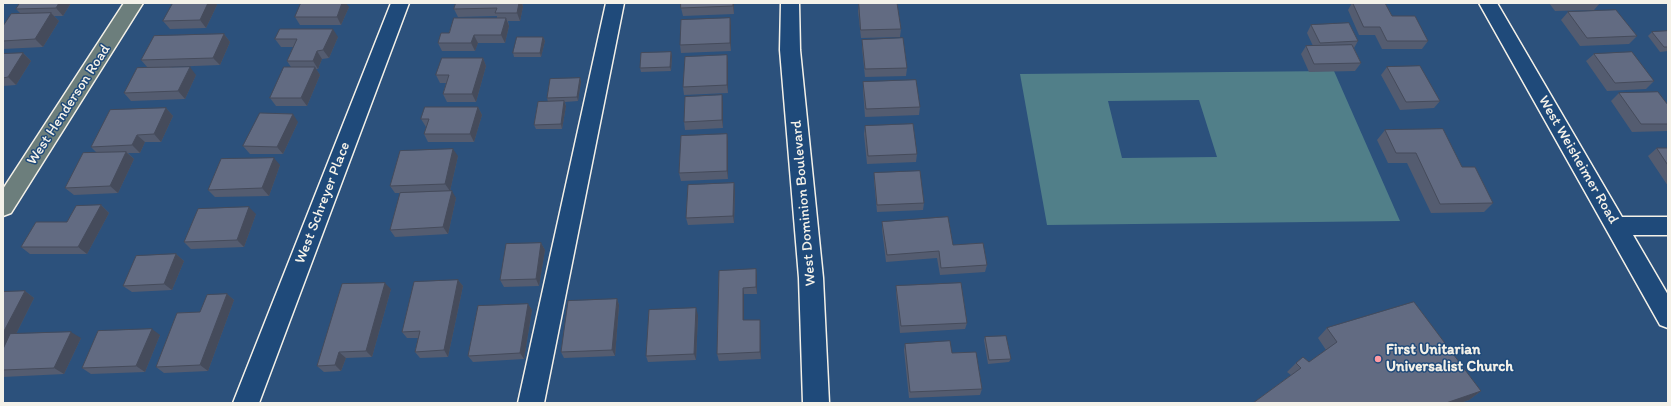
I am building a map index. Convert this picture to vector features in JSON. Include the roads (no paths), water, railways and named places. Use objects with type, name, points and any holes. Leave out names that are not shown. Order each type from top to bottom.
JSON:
[{"type":"main road","name":"West Henderson Road","points":[[3,207],[134,3]]},
{"type":"street","name":"West Schreyer Place","points":[[246,403],[400,3]]},
{"type":"street","points":[[531,403],[615,3]]},
{"type":"street","name":"West Dominion Boulevard","points":[[790,3],[790,50],[811,278],[816,403]]},
{"type":"street","name":"West Weisheimer Road","points":[[1488,3],[1668,317]]},
{"type":"street","points":[[1616,226],[1668,226]]},
{"type":"place","name":"First Unitarian Universalist Church","points":[[1378,359]]}]
